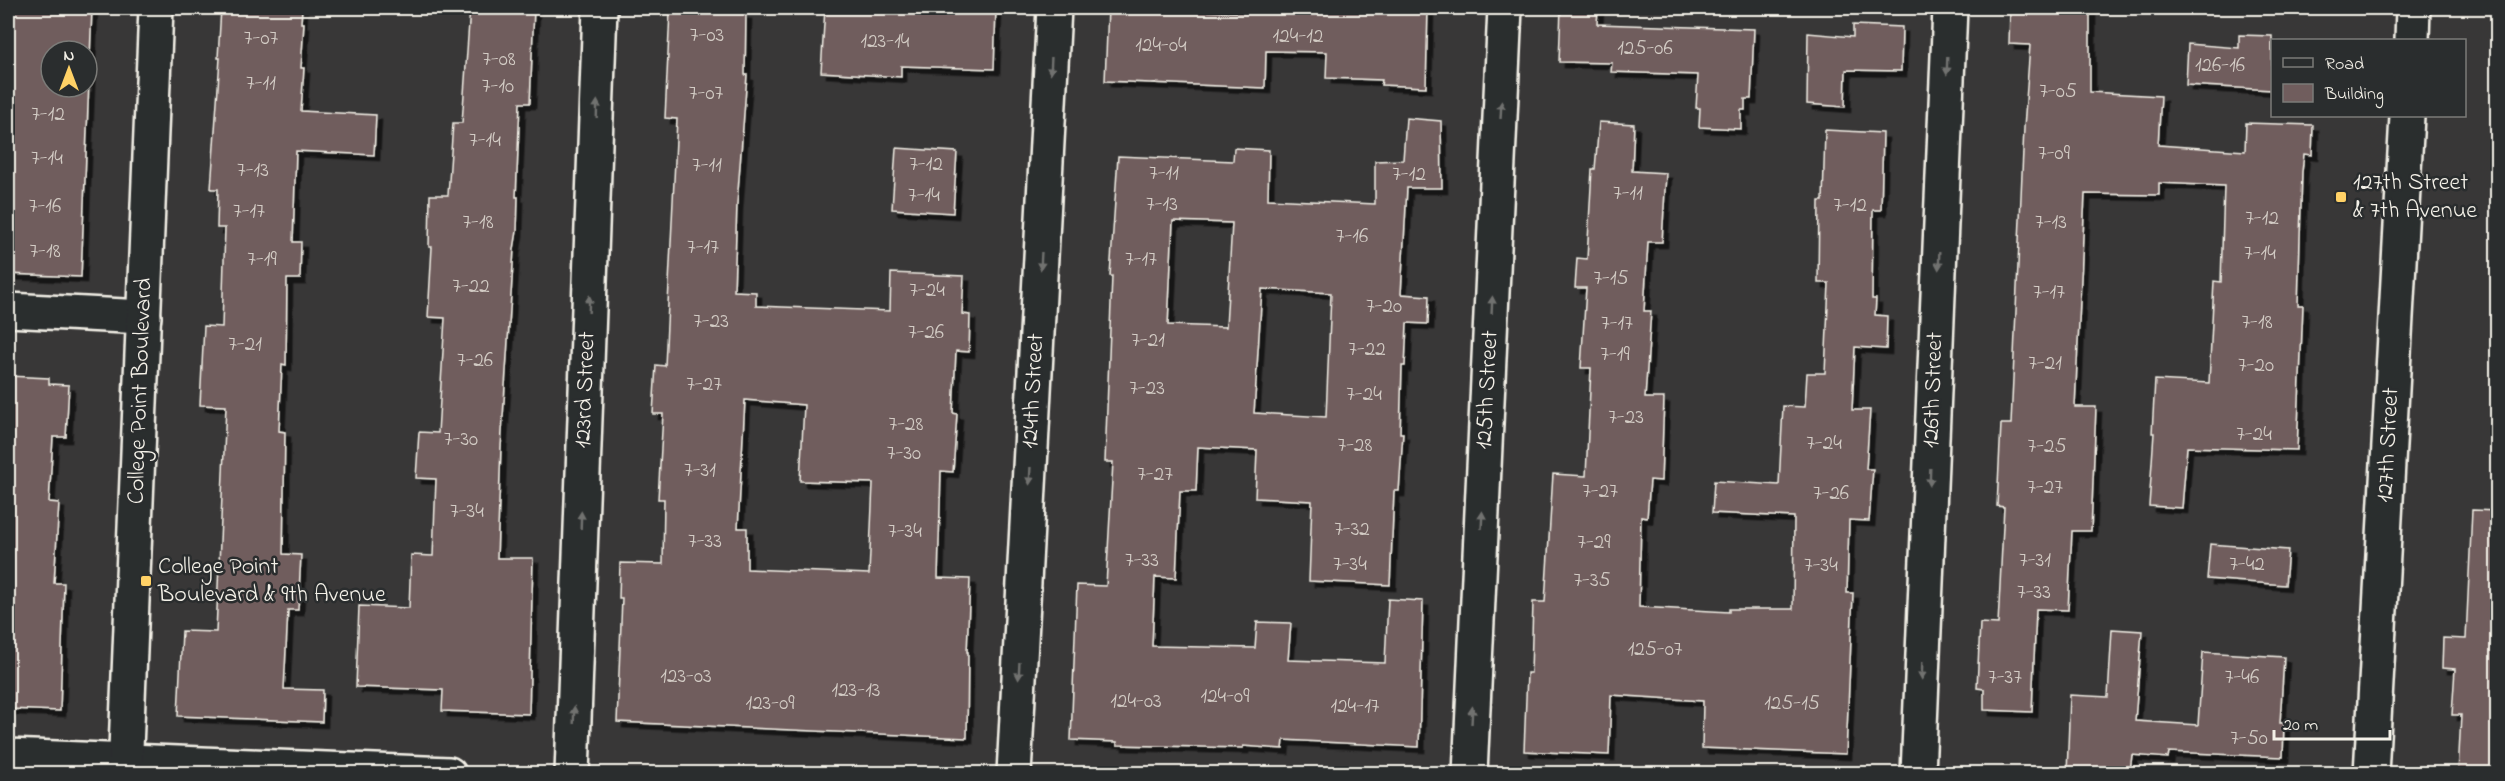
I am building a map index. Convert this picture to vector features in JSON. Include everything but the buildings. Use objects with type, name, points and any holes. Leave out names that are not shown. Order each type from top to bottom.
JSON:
[{"type":"street","name":"College Point Boulevard","points":[[125,767],[156,8]]},
{"type":"street","name":"123rd Street","points":[[572,774],[600,8]]},
{"type":"street","name":"124th Street","points":[[1014,774],[1054,8]]},
{"type":"street","name":"125th Street","points":[[1470,774],[1505,8]]},
{"type":"street","name":"126th Street","points":[[1918,774],[1950,8]]},
{"type":"street","points":[[2412,39],[2414,8]]},
{"type":"street","name":"127th Street","points":[[2371,774],[2408,117]]},
{"type":"street","points":[[8,310],[144,317]]},
{"type":"street","points":[[8,756],[125,767],[449,774]]},
{"type":"place","name":"127th Street & 7th Avenue","points":[[2341,197]]},
{"type":"place","name":"College Point Boulevard & 9th Avenue","points":[[146,581]]}]
